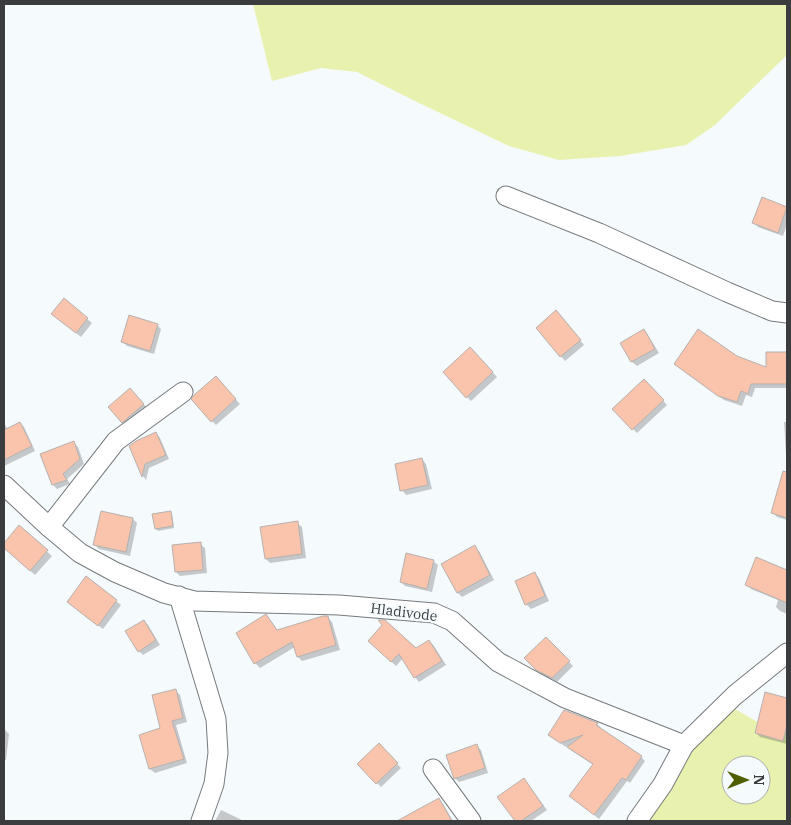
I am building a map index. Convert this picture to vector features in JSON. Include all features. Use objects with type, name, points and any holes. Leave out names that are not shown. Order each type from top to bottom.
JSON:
[{"type":"street","points":[[506,196],[599,233],[772,311],[787,313]]},
{"type":"street","points":[[50,527],[116,441],[183,392]]},
{"type":"street","name":"Hladivode","points":[[4,485],[80,553],[115,572],[164,593],[194,601],[339,605],[434,613],[452,621],[498,662],[523,676],[565,698],[684,745]]},
{"type":"street","points":[[179,596],[216,719],[218,754],[214,784],[201,821]]},
{"type":"street","points":[[637,821],[663,784],[684,745],[735,695],[787,653]]},
{"type":"street","points":[[432,769],[471,821]]},
{"type":"green space","points":[[253,4],[787,4],[787,55],[715,125],[686,145],[620,156],[559,160],[509,146],[357,72],[321,68],[272,81]]},
{"type":"green space","points":[[735,709],[775,732],[787,733],[787,821],[648,821],[673,786],[695,747]]},
{"type":"building","points":[[762,197],[787,207],[778,233],[752,223]]},
{"type":"building","points":[[64,298],[88,318],[76,333],[51,314]]},
{"type":"building","points":[[556,310],[581,340],[560,357],[536,328]]},
{"type":"building","points":[[129,315],[158,324],[150,351],[121,342]]},
{"type":"building","points":[[644,329],[655,349],[631,362],[620,343]]},
{"type":"building","points":[[698,329],[737,356],[766,367],[766,352],[787,352],[787,384],[751,384],[748,394],[741,391],[737,402],[718,396],[674,364]]},
{"type":"building","points":[[470,347],[493,372],[466,398],[443,372]]},
{"type":"building","points":[[216,376],[236,399],[211,422],[191,399]]},
{"type":"building","points":[[644,379],[664,400],[632,430],[612,409]]},
{"type":"building","points":[[130,388],[144,404],[122,423],[108,407]]},
{"type":"building","points":[[20,422],[32,446],[4,460],[4,430]]},
{"type":"building","points":[[156,432],[166,455],[145,464],[142,477],[129,446]]},
{"type":"building","points":[[74,441],[80,459],[63,474],[67,480],[52,485],[40,454]]},
{"type":"building","points":[[422,458],[428,485],[400,491],[395,464]]},
{"type":"building","points":[[783,471],[787,472],[787,518],[771,513]]},
{"type":"building","points":[[101,511],[133,518],[126,552],[93,545]]},
{"type":"building","points":[[171,511],[173,526],[155,529],[152,514]]},
{"type":"building","points":[[298,521],[302,554],[265,559],[260,527]]},
{"type":"building","points":[[19,525],[48,550],[30,571],[4,548],[4,543]]},
{"type":"building","points":[[201,542],[203,570],[175,572],[172,545]]},
{"type":"building","points":[[475,545],[490,575],[457,593],[441,564]]},
{"type":"building","points":[[406,553],[434,560],[427,589],[400,582]]},
{"type":"building","points":[[756,557],[787,570],[787,603],[745,585]]},
{"type":"building","points":[[535,572],[545,596],[525,605],[515,581]]},
{"type":"building","points":[[86,576],[117,600],[98,626],[67,602]]},
{"type":"building","points":[[266,614],[277,630],[328,616],[336,645],[297,657],[292,642],[254,664],[236,633]]},
{"type":"building","points":[[144,620],[156,640],[138,652],[125,631]]},
{"type":"building","points":[[378,620],[385,620],[416,648],[429,640],[442,661],[414,678],[399,654],[391,662],[368,641],[382,625]]},
{"type":"building","points":[[546,637],[570,661],[552,678],[536,670],[524,658]]},
{"type":"building","points":[[176,689],[183,718],[172,721],[184,759],[149,769],[139,735],[160,728],[152,695]]},
{"type":"building","points":[[765,692],[787,698],[787,725],[783,741],[755,733]]},
{"type":"building","points":[[564,710],[598,723],[596,725],[642,756],[626,780],[622,778],[594,815],[569,796],[593,764],[567,747],[583,735],[560,743],[548,735]]},
{"type":"building","points":[[379,743],[398,763],[376,784],[357,764]]},
{"type":"building","points":[[477,744],[485,768],[454,779],[446,755]]},
{"type":"building","points":[[524,778],[543,806],[521,821],[515,821],[497,797]]},
{"type":"building","points":[[439,798],[452,821],[397,821]]}]
